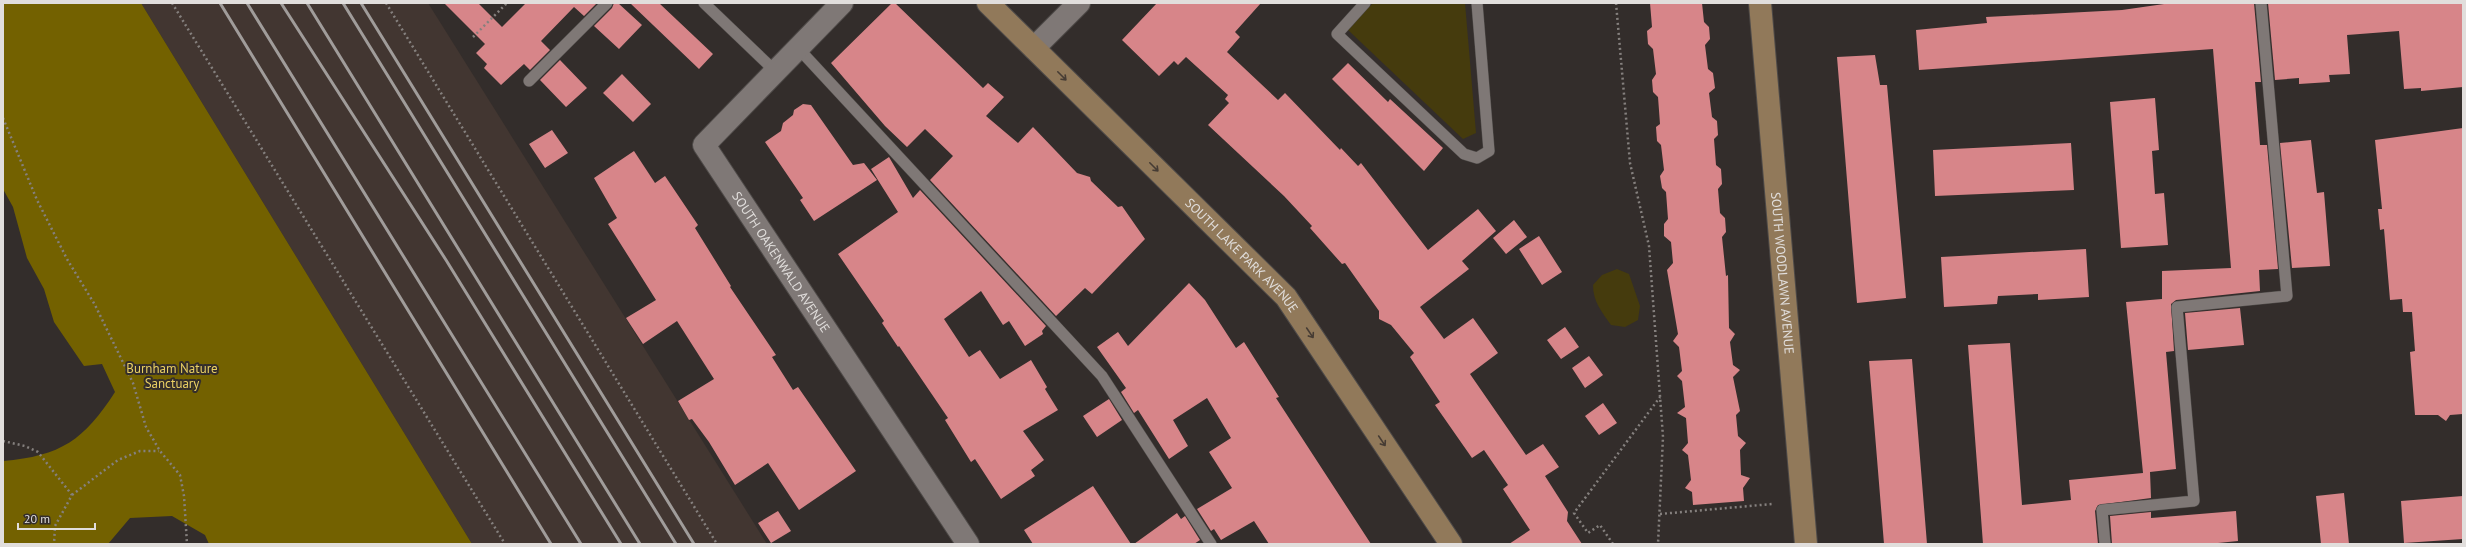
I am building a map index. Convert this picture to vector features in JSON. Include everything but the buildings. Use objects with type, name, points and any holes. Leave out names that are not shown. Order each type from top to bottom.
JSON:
[{"type":"street","name":"SOUTH OAKENWALD AVENUE","points":[[842,3],[704,145],[968,544]]},
{"type":"street","name":"SOUTH LAKE PARK AVENUE","points":[[988,3],[1286,297],[1451,544]]},
{"type":"street","points":[[1034,48],[1079,3]]},
{"type":"street","name":"SOUTH WOODLAWN AVENUE","points":[[1760,3],[1806,544]]},
{"type":"lane","points":[[528,81],[607,3]]},
{"type":"lane","points":[[704,3],[775,71]]},
{"type":"lane","points":[[1365,3],[1336,34],[1464,154],[1477,158],[1489,150],[1477,3]]},
{"type":"lane","points":[[2105,544],[2102,510],[2194,501],[2178,307],[2287,296],[2261,3]]},
{"type":"lane","points":[[798,48],[1102,376],[1211,544]]},
{"type":"path","points":[[172,3],[505,544]]},
{"type":"path","points":[[386,3],[717,544]]},
{"type":"path","points":[[473,37],[507,3]]},
{"type":"path","points":[[1616,3],[1630,164],[1649,246],[1663,437],[1658,544]]},
{"type":"path","points":[[3,118],[37,200],[67,259],[95,305],[133,383],[146,427],[160,451],[180,475],[184,496],[187,544]]},
{"type":"path","points":[[1612,544],[1600,525],[1588,533],[1574,513],[1660,397]]},
{"type":"path","points":[[3,441],[25,446],[38,452],[72,495]]},
{"type":"path","points":[[54,544],[55,526],[72,495],[118,460],[140,451],[160,451]]},
{"type":"path","points":[[1660,514],[1772,504]]},
{"type":"shaded area","points":[[141,3],[428,3],[767,544],[472,544]]},
{"type":"shaded area","points":[[1373,3],[1465,3],[1476,133],[1463,139],[1347,29]]},
{"type":"shaded area","points":[[1617,269],[1629,274],[1640,306],[1638,320],[1625,327],[1611,325],[1596,302],[1593,291],[1593,285],[1602,275]]},
{"type":"green space","name":"Burnham Nature Sanctuary","points":[[3,3],[141,3],[472,544],[209,544],[205,535],[172,516],[130,518],[108,544],[3,544],[3,461],[41,455],[56,450],[69,443],[93,422],[115,392],[102,364],[84,366],[54,322],[44,289],[27,258],[13,207],[3,189]]},
{"type":"railway","points":[[220,3],[551,544]]},
{"type":"railway","points":[[247,3],[581,544]]},
{"type":"railway","points":[[281,3],[446,260],[621,544]]},
{"type":"railway","points":[[307,3],[640,544]]},
{"type":"railway","points":[[343,3],[676,544]]},
{"type":"railway","points":[[361,3],[694,544]]}]
